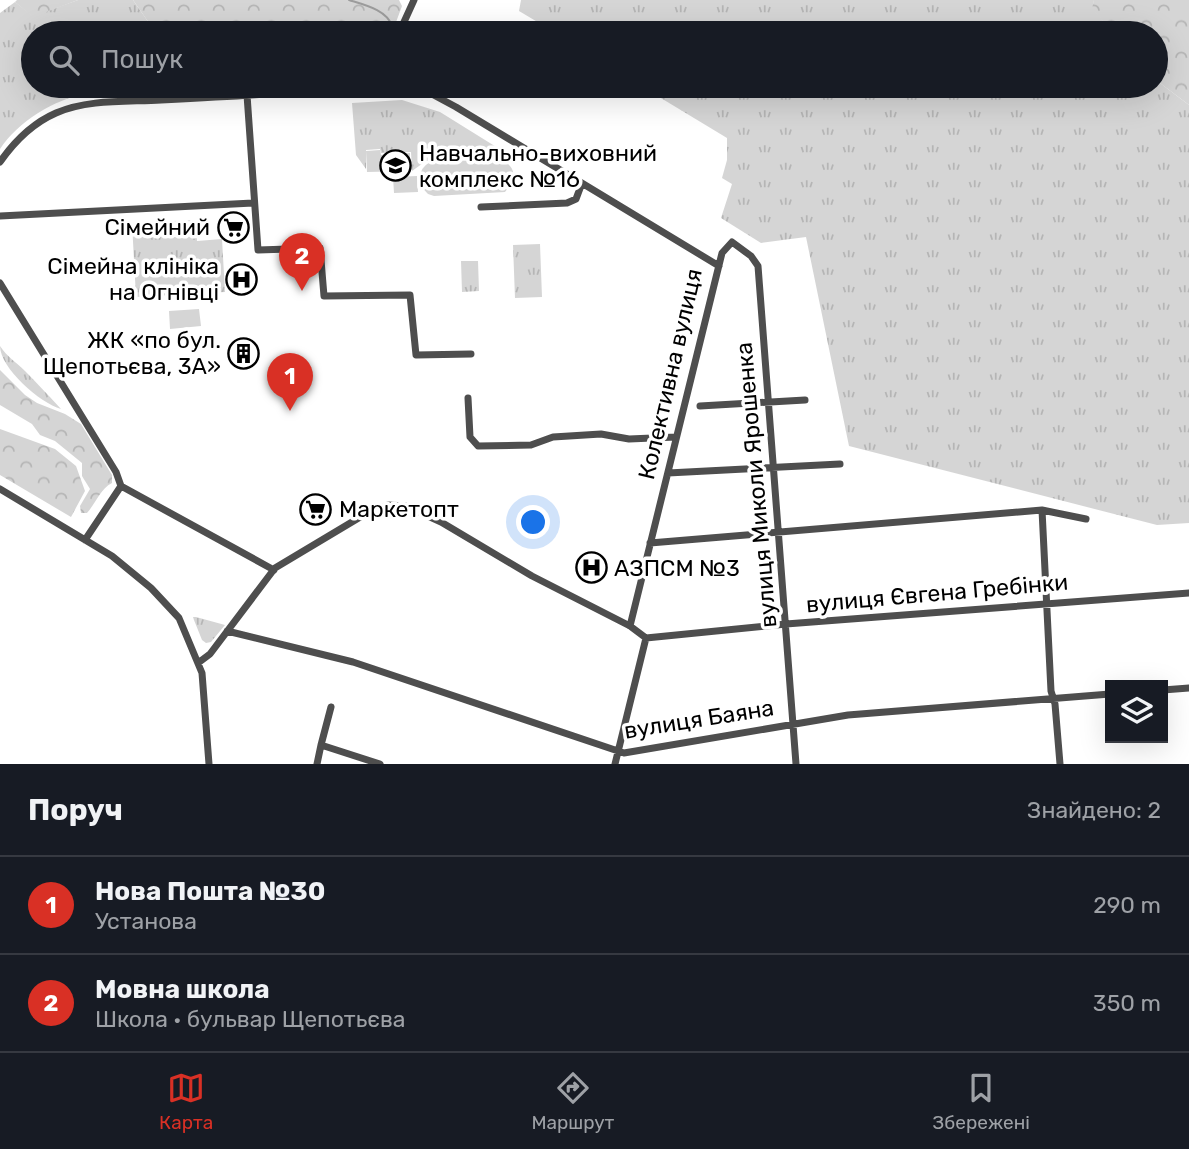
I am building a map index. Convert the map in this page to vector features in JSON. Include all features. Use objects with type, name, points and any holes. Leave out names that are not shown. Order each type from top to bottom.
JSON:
[{"type":"street","points":[[404,21],[414,0]]},
{"type":"street","points":[[0,162],[9,149],[31,128],[55,113],[84,104],[193,98]]},
{"type":"street","points":[[247,98],[258,250],[320,248],[324,296],[410,295],[416,355],[471,354]]},
{"type":"street","name":"Колективна вулиця","points":[[439,98],[719,265],[630,626]]},
{"type":"street","points":[[481,207],[567,203],[576,200],[582,183]]},
{"type":"street","points":[[0,216],[254,203]]},
{"type":"street","name":"вулиця Миколи Ярошенка","points":[[719,265],[722,253],[732,242],[751,256],[758,267],[796,764]]},
{"type":"street","points":[[0,283],[116,472],[121,486],[274,570]]},
{"type":"street","points":[[468,398],[470,437],[478,446],[531,445],[553,438],[601,434],[629,439],[676,437]]},
{"type":"street","points":[[701,406],[805,400]]},
{"type":"street","points":[[667,473],[841,464]]},
{"type":"street","points":[[85,541],[121,486]]},
{"type":"street","points":[[0,489],[111,556],[151,588],[179,618],[202,673],[209,764]]},
{"type":"street","points":[[198,663],[210,654],[274,570],[378,507],[397,504],[440,522],[532,576],[630,626],[646,638],[615,764]]},
{"type":"street","points":[[1042,510],[1053,698],[1060,764]]},
{"type":"street","points":[[650,543],[1042,510],[1086,519]]},
{"type":"street","name":"вулиця Євгена Гребінки","points":[[646,638],[786,624],[1189,593]]},
{"type":"street","name":"вулиця Баяна","points":[[227,631],[352,662],[618,752],[848,715],[1105,694]]},
{"type":"street","points":[[1168,690],[1189,688]]},
{"type":"street","points":[[317,764],[331,707]]},
{"type":"street","points":[[321,746],[380,764]]},
{"type":"green space","points":[[78,0],[133,0],[148,21],[21,21],[21,98],[71,98],[38,113],[17,130],[0,149],[0,13],[15,2],[33,16]]},
{"type":"green space","points":[[78,0],[33,17],[15,2]]},
{"type":"green space","points":[[133,0],[399,0],[402,6],[396,21],[148,21]]},
{"type":"green space","points":[[521,0],[1094,0],[1093,9],[1104,21],[536,21],[519,11]]},
{"type":"green space","points":[[1094,0],[1189,0],[1189,105],[1168,89],[1168,21],[1103,21],[1092,9]]},
{"type":"green space","points":[[1168,89],[1189,105],[1189,523],[1157,525],[849,446],[806,237],[761,243],[721,218],[732,184],[722,178],[727,160],[727,138],[661,98],[1168,98]]},
{"type":"green space","points":[[402,100],[440,112],[514,158],[426,161],[412,171],[411,152],[381,153],[380,149],[366,150],[366,169],[356,155],[352,103]]},
{"type":"green space","points":[[380,150],[381,155],[410,153],[410,171],[367,172],[366,151]]},
{"type":"green space","points":[[498,159],[508,164],[513,172],[514,180],[505,192],[434,196],[424,190],[420,181],[423,168],[431,162]]},
{"type":"green space","points":[[417,176],[418,192],[394,193],[393,177]]},
{"type":"green space","points":[[195,220],[197,241],[222,239],[225,292],[136,297],[132,223]]},
{"type":"green space","points":[[540,244],[542,297],[515,298],[513,245]]},
{"type":"green space","points":[[461,261],[478,261],[479,291],[462,292]]},
{"type":"green space","points":[[199,309],[201,326],[170,329],[169,311]]},
{"type":"green space","points":[[0,346],[61,409],[43,400],[23,384],[7,364]]},
{"type":"green space","points":[[0,370],[37,403],[65,414],[81,424],[112,475],[112,483],[101,492],[87,513],[81,513],[80,506],[90,489],[82,476],[82,463],[55,441],[40,435],[32,424],[0,405]]},
{"type":"green space","points":[[0,429],[55,449],[76,466],[85,491],[71,517],[0,475]]},
{"type":"green space","points":[[193,617],[225,625],[211,642],[206,643],[202,640]]},
{"type":"waterway","points":[[349,0],[380,12],[390,21]]},
{"type":"place","name":"Навчально-виховний комплекс №16","points":[[396,166]]},
{"type":"place","name":"Сімейний","points":[[233,227]]},
{"type":"place","name":"Сімейна клініка на Огнівці","points":[[242,279]]},
{"type":"place","name":"Мовна школа","points":[[302,291]]},
{"type":"place","name":"ЖК «по бул. Щепотьєва, 3А»","points":[[244,353]]},
{"type":"place","name":"Нова Пошта №30","points":[[290,411]]},
{"type":"place","name":"Маркетопт","points":[[316,509]]},
{"type":"place","name":"АЗПСМ №3","points":[[591,568]]}]
